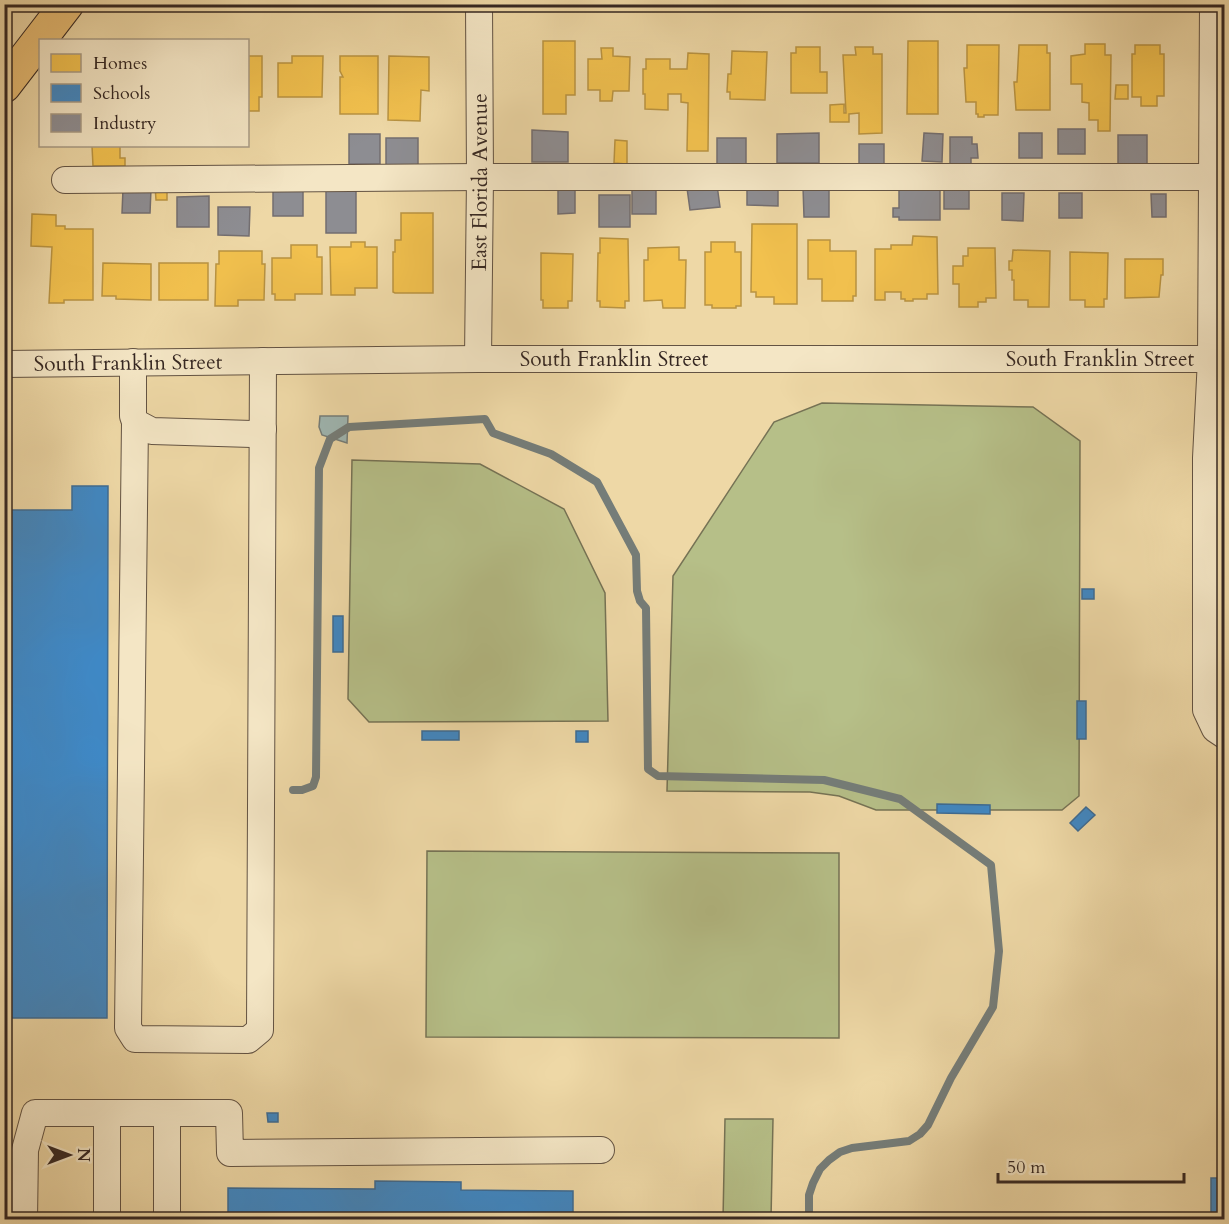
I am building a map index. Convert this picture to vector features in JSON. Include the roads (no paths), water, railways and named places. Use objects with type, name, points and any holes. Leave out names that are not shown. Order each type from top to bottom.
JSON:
[{"type":"highway","points":[[4,59],[38,4]]},
{"type":"highway","points":[[40,39],[67,4]]},
{"type":"highway","points":[[4,86],[39,40]]},
{"type":"street","name":"East Florida Avenue","points":[[478,359],[479,4]]},
{"type":"street","points":[[1213,4],[1218,177],[1218,359],[1206,458],[1206,710],[1215,729],[1224,735]]},
{"type":"street","points":[[65,180],[480,177],[1218,177]]},
{"type":"street","name":"South Franklin Street","points":[[4,363],[478,359],[1218,359]]},
{"type":"street","points":[[133,362],[135,422],[128,1028],[135,1039],[248,1040],[260,1030],[263,361]]},
{"type":"street","points":[[135,422],[152,431],[252,434],[263,429]]},
{"type":"street","points":[[24,1220],[25,1150],[35,1113],[229,1113],[230,1153],[601,1150]]},
{"type":"street","points":[[107,1113],[107,1220]]},
{"type":"street","points":[[167,1113],[167,1220]]},
{"type":"water","points":[[320,416],[348,416],[347,443],[322,435],[319,427]]},
{"type":"waterway","points":[[293,790],[313,786],[316,777],[319,468],[330,439],[349,427],[485,419],[493,433],[551,454],[597,482],[636,555],[637,591],[640,601],[646,608],[648,769],[658,776],[824,780],[900,799],[991,865],[999,951],[993,1007],[951,1078],[928,1125],[909,1141],[852,1148],[840,1152],[829,1160],[820,1169],[813,1183],[809,1195],[809,1220]]}]
